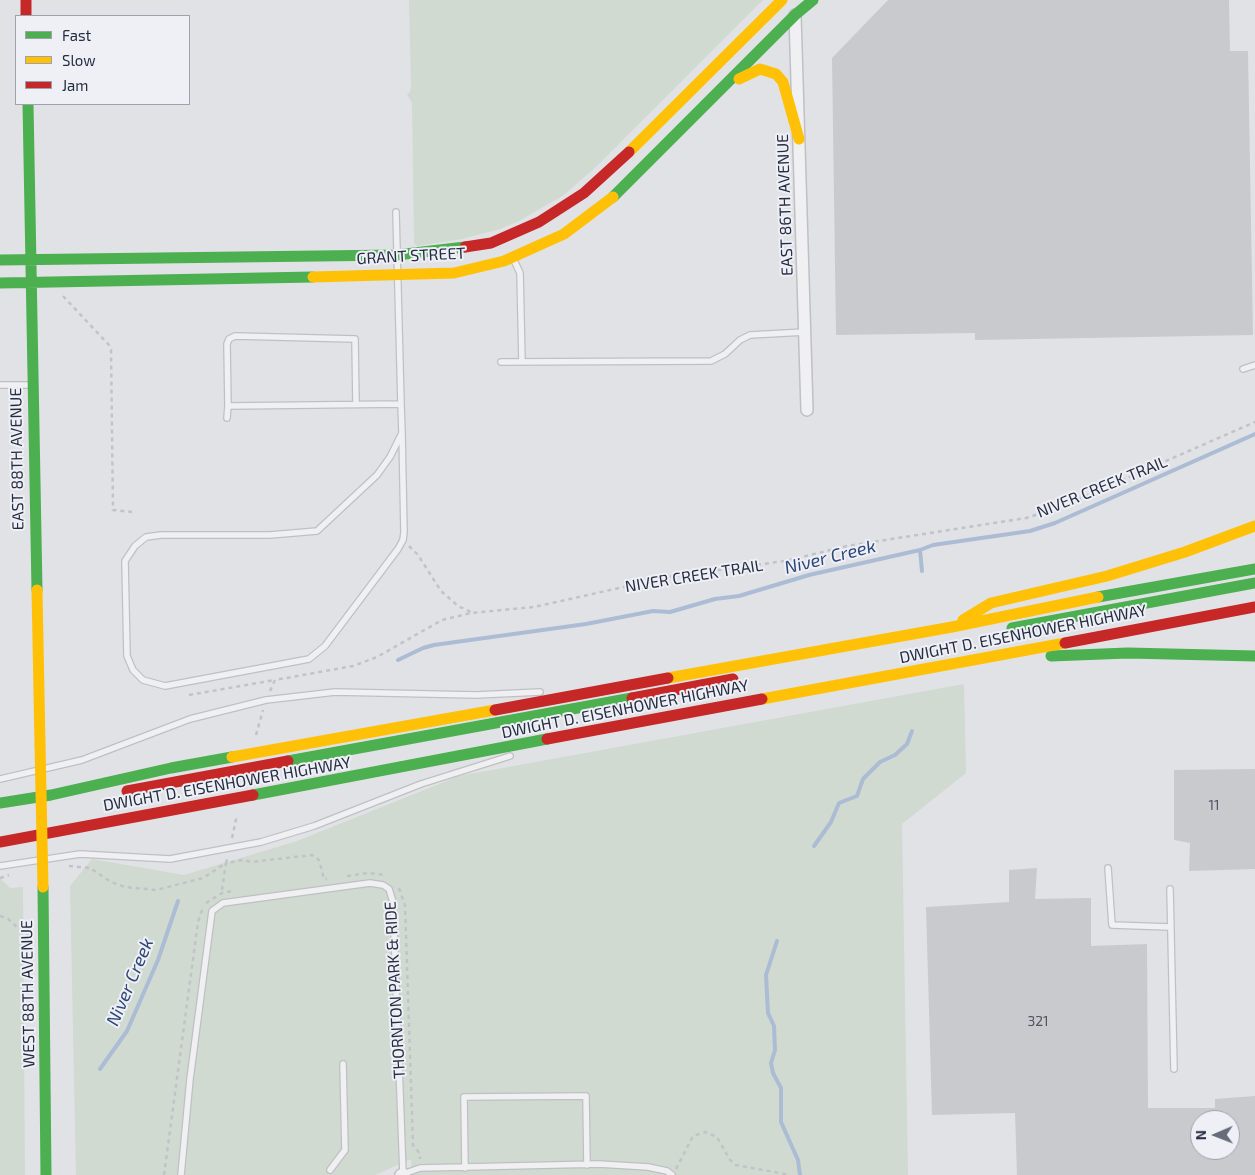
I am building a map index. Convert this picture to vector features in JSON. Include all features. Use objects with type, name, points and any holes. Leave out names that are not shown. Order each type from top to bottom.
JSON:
[{"type":"main road","points":[[26,0],[26,15]]},
{"type":"main road","name":"GRANT STREET","points":[[0,260],[397,255],[491,243],[539,222],[564,208],[611,170],[782,0]]},
{"type":"main road","name":"EAST 86TH AVENUE","points":[[795,0],[795,15]]},
{"type":"main road","name":"GRANT STREET","points":[[0,283],[397,276],[454,273],[513,257],[564,234],[605,205],[795,15],[814,0]]},
{"type":"main road","points":[[723,89],[760,69],[769,70],[776,74],[783,82],[799,139]]},
{"type":"main road","name":"EAST 88TH AVENUE","points":[[28,105],[31,385],[41,813]]},
{"type":"main road","points":[[952,627],[990,603],[1107,576],[1185,552],[1255,526]]},
{"type":"main road","name":"DWIGHT D. EISENHOWER HIGHWAY","points":[[0,803],[51,795],[171,768],[952,627],[1082,600],[1255,569]]},
{"type":"main road","points":[[1004,630],[1255,584]]},
{"type":"main road","name":"DWIGHT D. EISENHOWER HIGHWAY","points":[[0,842],[1255,607]]},
{"type":"main road","points":[[918,645],[956,638]]},
{"type":"main road","points":[[932,668],[1039,657],[1102,653],[1255,656]]},
{"type":"main road","points":[[51,795],[112,794],[747,677]]},
{"type":"main road","name":"WEST 88TH AVENUE","points":[[41,813],[46,1175]]},
{"type":"street","name":"EAST 86TH AVENUE","points":[[795,15],[806,410]]},
{"type":"lane","points":[[396,212],[402,433],[403,540],[325,646],[309,659],[165,686],[143,680],[133,670],[127,656],[125,561],[135,546],[146,537],[161,535],[270,536],[317,531],[377,475],[390,458],[402,433]]},
{"type":"lane","points":[[513,257],[520,273],[522,362]]},
{"type":"lane","points":[[501,362],[710,361],[725,354],[740,340],[750,335],[805,332]]},
{"type":"lane","points":[[227,418],[227,344],[229,339],[235,336],[355,339],[356,404]]},
{"type":"lane","points":[[1243,369],[1255,365]]},
{"type":"lane","points":[[0,385],[31,385]]},
{"type":"lane","points":[[228,406],[401,404]]},
{"type":"lane","points":[[558,691],[612,687]]},
{"type":"lane","points":[[0,779],[82,760],[129,744],[190,719],[266,700],[336,692],[476,695],[548,691]]},
{"type":"lane","points":[[539,748],[622,726]]},
{"type":"lane","points":[[0,866],[80,854],[170,859],[261,842],[314,826],[444,776],[520,753]]},
{"type":"lane","points":[[1108,868],[1112,925],[1170,927]]},
{"type":"lane","name":"THORNTON PARK & RIDE","points":[[181,1175],[190,1079],[212,911],[222,902],[360,884],[384,885],[392,896],[402,1174]]},
{"type":"lane","points":[[1170,889],[1174,1069]]},
{"type":"lane","points":[[330,1170],[345,1150],[343,1064]]},
{"type":"lane","points":[[465,1168],[464,1097],[586,1096],[587,1164]]},
{"type":"lane","points":[[402,1174],[415,1169],[587,1164],[648,1167],[667,1171],[672,1175]]},
{"type":"path","points":[[63,296],[109,345],[111,350],[112,510],[132,512]]},
{"type":"path","name":"NIVER CREEK TRAIL","points":[[315,672],[338,670],[377,657],[442,620],[471,613],[534,607],[673,576],[785,561],[847,546],[1026,518],[1061,507],[1255,422]]},
{"type":"path","points":[[403,540],[418,555],[441,591],[458,606],[471,613]]},
{"type":"path","points":[[190,695],[275,680]]},
{"type":"path","points":[[222,890],[226,863],[312,854],[319,860],[324,879],[333,878]]},
{"type":"path","points":[[342,876],[374,873],[388,877]]},
{"type":"path","points":[[102,876],[125,887],[149,890],[182,885],[203,878]]},
{"type":"path","points":[[397,886],[404,897],[405,905],[414,1145],[420,1156]]},
{"type":"path","points":[[0,916],[8,919],[26,935],[43,936]]},
{"type":"path","points":[[676,1169],[693,1136],[705,1132],[717,1137],[730,1160],[736,1165],[790,1175]]},
{"type":"shaded area","points":[[409,0],[763,0],[597,166],[564,195],[519,221],[500,229],[462,239],[417,246],[414,243],[412,103],[407,94],[410,92],[411,86]]},
{"type":"shaded area","points":[[964,684],[966,773],[902,824],[908,1175],[412,1175],[411,1159],[375,1175],[76,1175],[70,886],[92,859],[184,875],[297,841],[459,776]]},
{"type":"shaded area","points":[[0,878],[10,888],[23,887],[25,1175],[0,1175]]},
{"type":"building","points":[[888,0],[1229,0],[1230,51],[1248,51],[1253,335],[975,340],[975,333],[836,335],[832,58]]},
{"type":"building","points":[[1255,769],[1255,869],[1189,871],[1190,843],[1174,840],[1174,770]]},
{"type":"building","points":[[1037,868],[1035,899],[1091,898],[1091,946],[1147,944],[1148,1108],[1215,1108],[1215,1099],[1255,1096],[1255,1175],[1017,1175],[1015,1113],[932,1115],[926,907],[1009,902],[1009,870]]},
{"type":"waterway","name":"Niver Creek","points":[[398,660],[434,645],[586,624],[653,611],[670,612],[715,599],[739,596],[809,575],[920,550],[933,545],[1030,531],[1055,523],[1255,434]]},
{"type":"waterway","points":[[920,550],[922,571]]},
{"type":"waterway","points":[[814,846],[831,822],[839,803],[857,796],[863,779],[880,762],[895,755],[907,744],[912,731]]},
{"type":"waterway","name":"Niver Creek","points":[[100,1069],[127,1031],[158,960],[178,901]]},
{"type":"waterway","points":[[777,941],[766,975],[768,1013],[774,1026],[775,1050],[771,1063],[773,1073],[781,1088],[781,1122],[798,1160],[800,1175]]},
{"type":"traffic: fast","points":[[613,197],[795,15],[813,0]]},
{"type":"traffic: fast","points":[[28,105],[37,590]]},
{"type":"traffic: fast","points":[[0,260],[397,255],[465,247]]},
{"type":"traffic: fast","points":[[0,283],[313,277]]},
{"type":"traffic: fast","points":[[1098,597],[1255,569]]},
{"type":"traffic: fast","points":[[1012,628],[1255,583]]},
{"type":"traffic: fast","points":[[1051,656],[1128,653],[1255,656]]},
{"type":"traffic: fast","points":[[288,761],[632,698]]},
{"type":"traffic: fast","points":[[253,795],[547,739]]},
{"type":"traffic: fast","points":[[0,803],[51,795],[171,768],[232,757]]},
{"type":"traffic: fast","points":[[43,887],[46,1175]]},
{"type":"traffic: slow","points":[[629,152],[782,0]]},
{"type":"traffic: slow","points":[[739,79],[760,69],[776,74],[783,82],[799,139]]},
{"type":"traffic: slow","points":[[313,277],[454,273],[504,261],[564,234],[613,197]]},
{"type":"traffic: slow","points":[[963,620],[991,603],[1107,576],[1185,552],[1255,526]]},
{"type":"traffic: slow","points":[[37,590],[40,745]]},
{"type":"traffic: slow","points":[[668,678],[952,627],[1098,597]]},
{"type":"traffic: slow","points":[[762,699],[1065,643]]},
{"type":"traffic: slow","points":[[232,757],[495,710]]},
{"type":"traffic: slow","points":[[40,745],[43,887]]},
{"type":"traffic: jam","points":[[26,0],[26,15]]},
{"type":"traffic: jam","points":[[465,247],[491,243],[539,222],[584,193],[629,152]]},
{"type":"traffic: jam","points":[[1065,643],[1255,607]]},
{"type":"traffic: jam","points":[[495,710],[668,678]]},
{"type":"traffic: jam","points":[[632,698],[733,679]]},
{"type":"traffic: jam","points":[[547,739],[762,699]]},
{"type":"traffic: jam","points":[[127,791],[288,761]]},
{"type":"traffic: jam","points":[[0,842],[253,795]]}]
